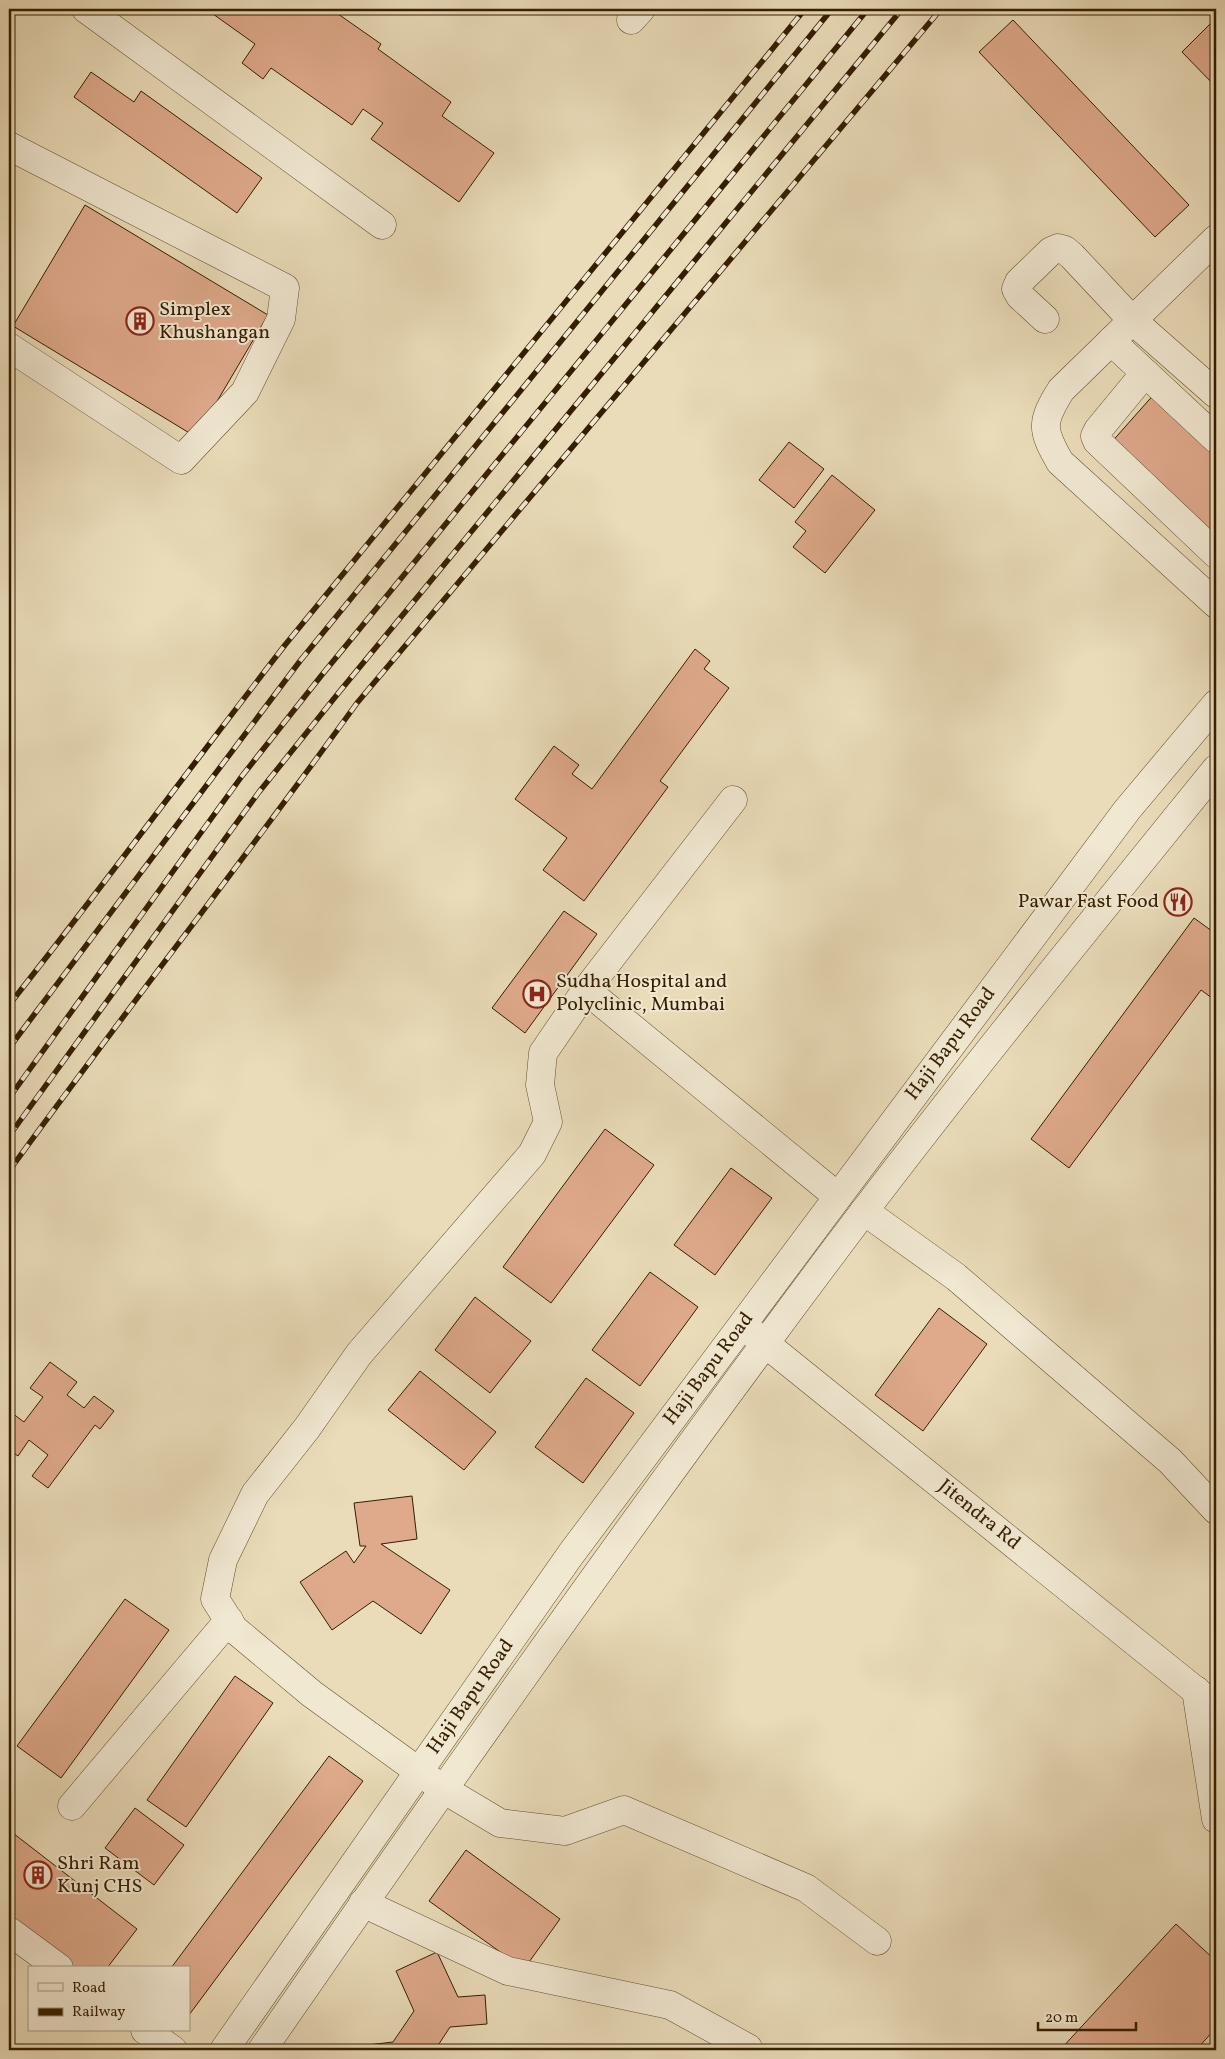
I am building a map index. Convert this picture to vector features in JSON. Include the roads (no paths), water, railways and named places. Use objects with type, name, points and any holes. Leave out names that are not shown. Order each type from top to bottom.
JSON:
[{"type":"street","points":[[86,9],[382,225]]},
{"type":"street","points":[[9,146],[285,288],[281,319],[245,392],[181,460],[9,346]]},
{"type":"street","points":[[1216,239],[1061,390],[1051,406],[1045,423],[1049,443],[1060,462],[1216,604]]},
{"type":"street","points":[[1045,319],[1020,296],[1016,289],[1019,282],[1052,251],[1058,248],[1065,250],[1072,256],[1132,320],[1216,394]]},
{"type":"street","points":[[1111,341],[1216,439]]},
{"type":"street","points":[[1145,373],[1098,430],[1095,436],[1096,441],[1216,554]]},
{"type":"street","name":"Haji Bapu Road","points":[[224,2050],[559,1571],[636,1466],[1138,796],[1216,704]]},
{"type":"street","name":"Haji Bapu Road","points":[[262,2050],[443,1789],[765,1344],[857,1221],[960,1089],[1216,769]]},
{"type":"street","points":[[1138,796],[1172,824]]},
{"type":"street","points":[[733,800],[586,990],[543,1053],[540,1085],[548,1122],[532,1154],[359,1354],[307,1428],[255,1494],[223,1560],[215,1599],[234,1629],[312,1694],[443,1789],[500,1823],[565,1831],[624,1810],[806,1888],[877,1941]]},
{"type":"street","points":[[1068,888],[1100,912]]},
{"type":"street","points":[[1032,936],[1063,958]]},
{"type":"street","points":[[586,990],[832,1203],[857,1221],[956,1277],[1170,1461],[1216,1510]]},
{"type":"street","points":[[934,1067],[960,1089]]},
{"type":"street","name":"Jitendra Rd","points":[[742,1324],[1206,1698]]},
{"type":"street","points":[[636,1466],[662,1484]]},
{"type":"street","points":[[559,1571],[586,1590]]},
{"type":"street","points":[[72,1806],[229,1620]]},
{"type":"street","points":[[1206,1698],[1216,1819]]},
{"type":"street","points":[[363,1903],[508,1971],[670,2005],[748,2048]]},
{"type":"street","points":[[9,1931],[56,1966]]},
{"type":"street","points":[[148,2032],[173,2050]]},
{"type":"railway","points":[[9,1005],[285,645],[805,9]]},
{"type":"railway","points":[[9,1048],[300,661],[832,9]]},
{"type":"railway","points":[[9,1098],[242,776],[321,676],[868,9]]},
{"type":"railway","points":[[9,1136],[259,792],[340,691],[902,9]]},
{"type":"railway","points":[[9,1171],[357,703],[941,9]]},
{"type":"place","name":"Simplex Khushangan","points":[[140,321]]},
{"type":"place","name":"Pawar Fast Food","points":[[1178,902]]},
{"type":"place","name":"Sudha Hospital and Polyclinic, Mumbai","points":[[537,994]]},
{"type":"place","name":"Shri Ram Kunj CHS","points":[[38,1875]]}]
